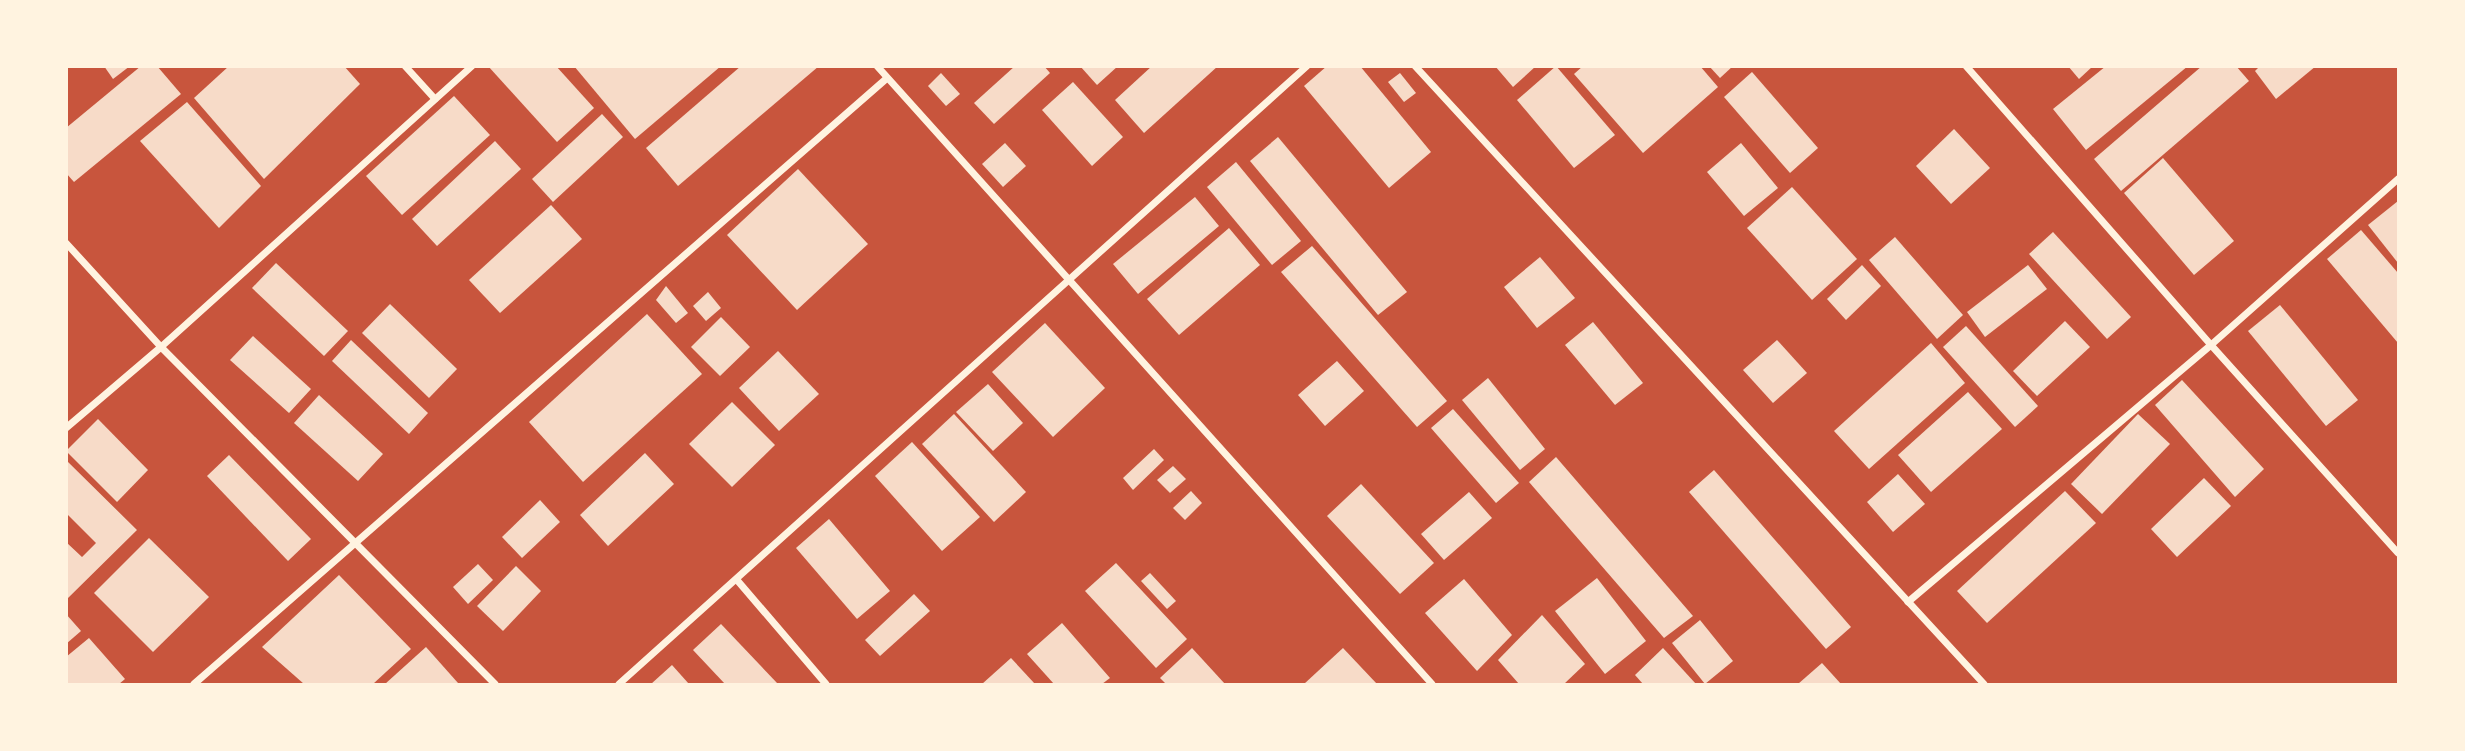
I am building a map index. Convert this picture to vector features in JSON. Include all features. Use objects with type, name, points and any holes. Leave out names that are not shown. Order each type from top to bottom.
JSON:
[{"type":"street","points":[[405,66],[435,99]]},
{"type":"street","points":[[66,428],[161,347],[472,66]]},
{"type":"street","points":[[877,66],[1432,684]]},
{"type":"street","points":[[619,684],[1307,66]]},
{"type":"street","points":[[1415,66],[1984,684]]},
{"type":"street","points":[[1966,66],[2399,554]]},
{"type":"street","points":[[194,684],[886,79]]},
{"type":"street","points":[[1908,602],[2211,345],[2399,179]]},
{"type":"street","points":[[66,243],[161,347],[495,684]]},
{"type":"street","points":[[737,580],[827,684]]},
{"type":"building","points":[[104,66],[130,66],[113,79]]},
{"type":"building","points":[[141,66],[157,66],[181,94],[74,182],[66,173],[66,128]]},
{"type":"building","points":[[229,66],[344,66],[360,84],[264,179],[194,98]]},
{"type":"building","points":[[488,66],[556,66],[594,108],[557,142]]},
{"type":"building","points":[[574,66],[721,66],[635,139]]},
{"type":"building","points":[[741,66],[819,66],[678,186],[646,148]]},
{"type":"building","points":[[1015,66],[1044,66],[1050,73],[994,124],[974,103]]},
{"type":"building","points":[[1080,66],[1118,66],[1097,85]]},
{"type":"building","points":[[1152,66],[1218,66],[1144,133],[1115,100]]},
{"type":"building","points":[[1327,66],[1360,66],[1431,152],[1389,188],[1304,86]]},
{"type":"building","points":[[1495,66],[1536,66],[1513,87]]},
{"type":"building","points":[[1556,66],[1615,135],[1574,168],[1517,100]]},
{"type":"building","points":[[1583,66],[1700,66],[1718,87],[1643,153],[1574,74]]},
{"type":"building","points":[[1709,66],[1733,66],[1720,78]]},
{"type":"building","points":[[2068,66],[2093,66],[2079,79]]},
{"type":"building","points":[[2106,66],[2188,66],[2086,150],[2053,109]]},
{"type":"building","points":[[2202,66],[2236,66],[2249,81],[2121,191],[2094,159]]},
{"type":"building","points":[[2260,66],[2316,66],[2276,99],[2255,71]]},
{"type":"building","points":[[1752,72],[1818,148],[1790,173],[1724,97]]},
{"type":"building","points":[[941,73],[960,94],[946,106],[928,86]]},
{"type":"building","points":[[1400,73],[1416,93],[1404,102],[1388,82]]},
{"type":"building","points":[[1073,82],[1123,137],[1092,166],[1042,110]]},
{"type":"building","points":[[454,96],[490,135],[402,215],[366,176]]},
{"type":"building","points":[[187,102],[261,186],[219,228],[140,141]]},
{"type":"building","points":[[602,114],[623,137],[553,202],[532,179]]},
{"type":"building","points":[[1954,129],[1990,168],[1951,204],[1916,166]]},
{"type":"building","points":[[1278,137],[1407,292],[1378,315],[1250,161]]},
{"type":"building","points":[[495,141],[521,169],[437,246],[412,219]]},
{"type":"building","points":[[1005,143],[1026,166],[1003,187],[982,164]]},
{"type":"building","points":[[1741,143],[1778,188],[1744,216],[1707,172]]},
{"type":"building","points":[[2163,158],[2234,241],[2194,275],[2124,193]]},
{"type":"building","points":[[1236,162],[1301,241],[1272,265],[1207,187]]},
{"type":"building","points":[[798,169],[868,244],[797,310],[727,235]]},
{"type":"building","points":[[1792,187],[1857,259],[1812,300],[1747,228]]},
{"type":"building","points":[[1195,197],[1219,226],[1138,294],[1113,264]]},
{"type":"building","points":[[2398,201],[2398,263],[2368,225]]},
{"type":"building","points":[[551,205],[582,239],[500,313],[469,280]]},
{"type":"building","points":[[1229,228],[1260,265],[1179,335],[1147,299]]},
{"type":"building","points":[[2361,230],[2398,273],[2398,343],[2327,259]]},
{"type":"building","points":[[2053,232],[2131,317],[2107,339],[2029,254]]},
{"type":"building","points":[[1895,237],[1963,315],[1937,339],[1869,260]]},
{"type":"building","points":[[1312,246],[1447,401],[1417,427],[1281,272]]},
{"type":"building","points":[[1540,257],[1575,298],[1537,328],[1504,287]]},
{"type":"building","points":[[276,263],[348,331],[324,356],[252,288]]},
{"type":"building","points":[[1862,265],[1881,286],[1846,320],[1827,299]]},
{"type":"building","points":[[2028,265],[2047,289],[1985,337],[1967,312]]},
{"type":"building","points":[[666,286],[688,313],[676,323],[656,300]]},
{"type":"building","points":[[708,292],[721,308],[706,321],[693,306]]},
{"type":"building","points":[[390,304],[457,369],[429,398],[362,333]]},
{"type":"building","points":[[2280,305],[2358,400],[2326,426],[2248,331]]},
{"type":"building","points":[[647,314],[702,374],[583,482],[529,422]]},
{"type":"building","points":[[721,317],[750,347],[720,376],[691,347]]},
{"type":"building","points":[[2065,321],[2090,347],[2037,396],[2013,371]]},
{"type":"building","points":[[1593,322],[1643,383],[1615,405],[1565,345]]},
{"type":"building","points":[[1045,323],[1105,388],[1053,437],[992,372]]},
{"type":"building","points":[[1966,326],[2038,406],[2015,427],[1943,347]]},
{"type":"building","points":[[253,336],[311,389],[289,413],[230,360]]},
{"type":"building","points":[[351,340],[428,413],[409,434],[332,361]]},
{"type":"building","points":[[1777,340],[1807,373],[1773,403],[1743,370]]},
{"type":"building","points":[[1931,343],[1965,383],[1869,469],[1834,431]]},
{"type":"building","points":[[778,351],[819,394],[779,431],[739,388]]},
{"type":"building","points":[[1337,361],[1364,391],[1325,426],[1298,395]]},
{"type":"building","points":[[1488,378],[1545,449],[1520,470],[1462,400]]},
{"type":"building","points":[[2182,380],[2264,469],[2235,497],[2155,405]]},
{"type":"building","points":[[988,384],[1023,423],[993,451],[956,412]]},
{"type":"building","points":[[1968,392],[2002,429],[1931,492],[1898,455]]},
{"type":"building","points":[[319,395],[383,454],[358,481],[294,423]]},
{"type":"building","points":[[732,402],[775,445],[732,487],[689,444]]},
{"type":"building","points":[[1453,409],[1519,483],[1496,503],[1431,428]]},
{"type":"building","points":[[954,414],[1026,492],[994,522],[922,444]]},
{"type":"building","points":[[2138,414],[2170,444],[2102,514],[2071,484]]},
{"type":"building","points":[[98,419],[148,470],[117,502],[66,451]]},
{"type":"building","points":[[912,442],[980,517],[942,551],[875,476]]},
{"type":"building","points":[[1154,449],[1164,460],[1133,490],[1123,478]]},
{"type":"building","points":[[645,453],[674,484],[608,546],[580,515]]},
{"type":"building","points":[[229,455],[311,539],[288,561],[207,476]]},
{"type":"building","points":[[1556,457],[1693,616],[1664,638],[1529,482]]},
{"type":"building","points":[[66,460],[137,530],[66,600],[66,542],[82,557],[96,543],[66,513]]},
{"type":"building","points":[[1173,466],[1186,479],[1170,493],[1157,480]]},
{"type":"building","points":[[1714,470],[1851,627],[1826,649],[1689,492]]},
{"type":"building","points":[[1898,474],[1925,504],[1893,532],[1867,502]]},
{"type":"building","points":[[2204,478],[2231,506],[2177,557],[2151,529]]},
{"type":"building","points":[[1361,484],[1434,563],[1400,594],[1327,516]]},
{"type":"building","points":[[1191,491],[1202,503],[1185,520],[1173,508]]},
{"type":"building","points":[[2065,491],[2096,523],[1987,623],[1957,591]]},
{"type":"building","points":[[1469,492],[1492,518],[1444,560],[1421,534]]},
{"type":"building","points":[[540,500],[560,522],[522,558],[502,537]]},
{"type":"building","points":[[829,519],[890,591],[857,619],[796,548]]},
{"type":"building","points":[[149,538],[209,597],[153,652],[94,593]]},
{"type":"building","points":[[1116,563],[1187,639],[1156,668],[1085,591]]},
{"type":"building","points":[[478,564],[493,580],[468,604],[453,587]]},
{"type":"building","points":[[516,566],[541,591],[503,631],[477,606]]},
{"type":"building","points":[[1150,573],[1176,601],[1167,609],[1141,581]]},
{"type":"building","points":[[339,575],[411,649],[373,684],[304,684],[262,647]]},
{"type":"building","points":[[1597,578],[1646,641],[1605,674],[1555,611]]},
{"type":"building","points":[[1464,579],[1512,635],[1477,671],[1425,613]]},
{"type":"building","points":[[914,594],[930,611],[880,656],[865,640]]},
{"type":"building","points":[[66,614],[81,631],[66,644]]},
{"type":"building","points":[[1542,615],[1585,664],[1564,684],[1519,684],[1498,660]]},
{"type":"building","points":[[1700,620],[1733,661],[1705,684],[1672,643]]},
{"type":"building","points":[[1062,623],[1110,678],[1102,684],[1054,684],[1027,654]]},
{"type":"building","points":[[721,624],[778,684],[725,684],[693,650]]},
{"type":"building","points":[[89,638],[125,679],[119,684],[66,684],[66,657]]},
{"type":"building","points":[[426,647],[458,683],[385,684]]},
{"type":"building","points":[[1192,648],[1225,684],[1166,684],[1160,678]]},
{"type":"building","points":[[1343,648],[1377,684],[1304,684]]},
{"type":"building","points":[[1663,648],[1696,684],[1643,684],[1635,675]]},
{"type":"building","points":[[1011,658],[1035,684],[982,684]]},
{"type":"building","points":[[1822,663],[1841,684],[1798,684]]},
{"type":"building","points":[[672,665],[689,684],[651,684]]}]
